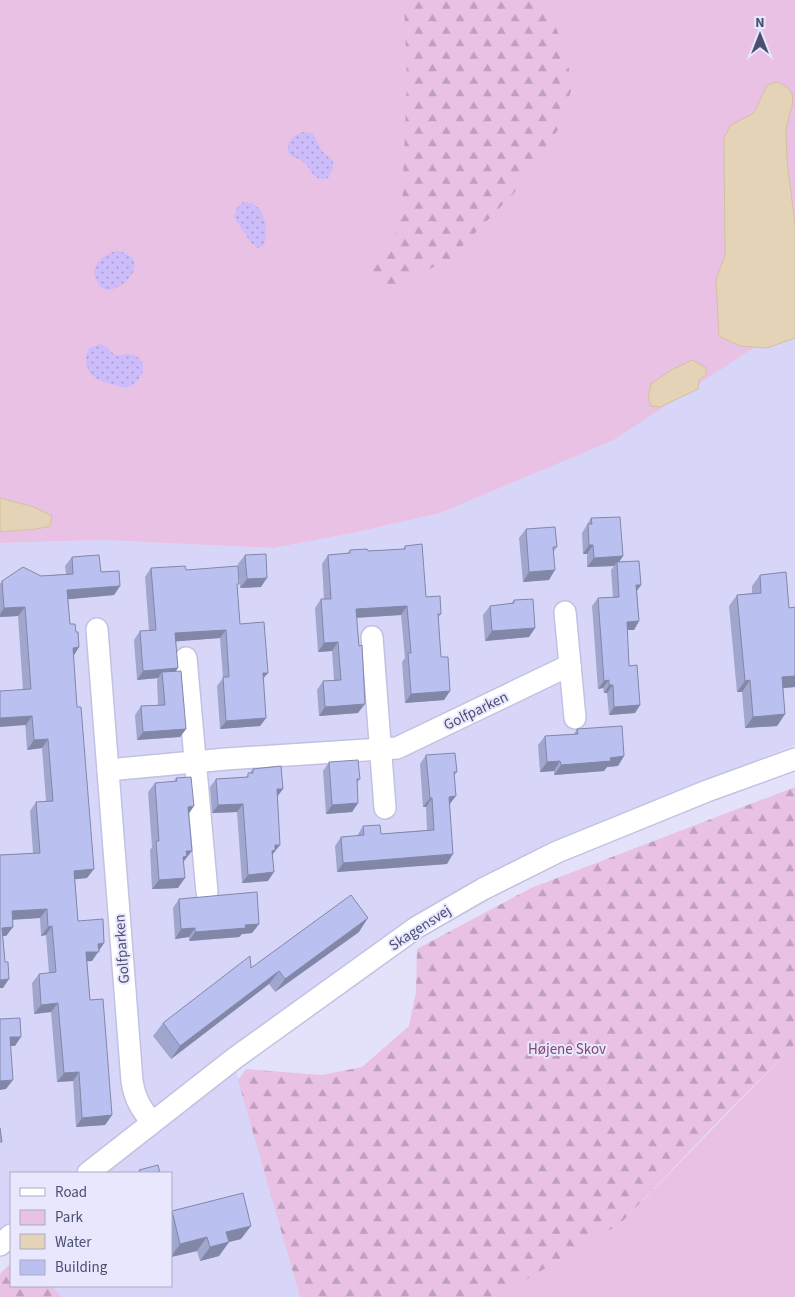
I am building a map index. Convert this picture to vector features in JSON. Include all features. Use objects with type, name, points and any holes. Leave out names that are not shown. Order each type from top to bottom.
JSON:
[{"type":"street","points":[[565,612],[574,718]]},
{"type":"street","name":"Golfparken","points":[[97,629],[133,1088],[139,1105],[152,1122]]},
{"type":"street","points":[[372,636],[385,808]]},
{"type":"street","points":[[186,658],[206,892]]},
{"type":"street","name":"Golfparken","points":[[108,770],[397,748],[570,665]]},
{"type":"street","name":"Skagensvej","points":[[89,1172],[235,1058],[417,927],[466,899],[558,852],[707,791],[795,759]]},
{"type":"street","points":[[0,1245],[10,1236]]},
{"type":"shaded area","points":[[795,321],[795,745],[552,843],[230,1049],[300,1297],[62,1297],[53,1287],[172,1287],[172,1172],[10,1172],[10,1238],[0,1232],[0,543],[101,540],[274,548],[440,513],[612,441]]},
{"type":"green space","points":[[0,0],[795,0],[795,321],[612,441],[440,513],[274,548],[101,540],[0,543]]},
{"type":"green space","points":[[404,0],[543,0],[561,39],[573,85],[557,131],[514,193],[449,260],[386,289],[369,275],[390,249],[402,208],[407,81]]},
{"type":"green space","name":"Højene Skov","points":[[795,787],[795,1044],[620,1224],[507,1291],[494,1297],[300,1297],[238,1080],[246,1069],[322,1075],[362,1067],[409,1026],[416,992],[417,949],[531,888]]},
{"type":"green space","points":[[795,1044],[795,1297],[494,1297],[620,1224]]},
{"type":"green space","points":[[10,1264],[10,1287],[53,1287],[62,1297],[0,1297],[0,1274]]},
{"type":"sand","points":[[304,132],[313,134],[322,151],[333,161],[333,169],[328,178],[319,179],[303,162],[289,154],[288,146],[291,140],[296,135]]},
{"type":"sand","points":[[243,202],[255,205],[262,214],[266,225],[266,237],[262,247],[258,248],[251,243],[234,217],[236,209]]},
{"type":"sand","points":[[117,251],[129,255],[134,261],[134,269],[124,283],[116,288],[109,290],[102,288],[95,278],[95,268],[103,257]]},
{"type":"sand","points":[[100,344],[115,355],[132,354],[139,358],[143,367],[137,382],[127,387],[122,387],[93,376],[87,365],[87,354],[89,348]]},
{"type":"water","points":[[777,82],[787,87],[792,93],[793,102],[786,129],[787,161],[795,224],[795,338],[767,348],[740,346],[719,336],[716,280],[725,255],[724,138],[731,125],[754,113],[766,87]]},
{"type":"water","points":[[692,360],[706,368],[706,375],[699,380],[698,389],[660,407],[651,406],[648,398],[651,384],[671,370]]},
{"type":"water","points":[[0,498],[34,507],[52,516],[50,526],[0,532]]},
{"type":"building","points":[[620,517],[623,556],[594,558],[593,545],[589,545],[588,524],[592,524],[591,518]]},
{"type":"building","points":[[555,527],[557,547],[553,547],[555,570],[529,572],[526,529]]},
{"type":"building","points":[[422,544],[426,597],[440,596],[441,614],[438,614],[441,657],[448,657],[450,691],[411,694],[408,653],[411,653],[407,606],[356,609],[359,646],[362,645],[365,704],[325,707],[323,681],[341,680],[338,642],[324,643],[321,599],[331,599],[328,555],[350,553],[350,550],[405,549],[405,546]]},
{"type":"building","points":[[266,554],[267,578],[247,579],[245,555]]},
{"type":"building","points":[[99,555],[101,572],[119,571],[120,586],[67,590],[70,624],[75,624],[76,632],[78,632],[79,647],[73,648],[77,707],[81,707],[94,869],[74,871],[78,921],[103,919],[104,943],[98,944],[99,952],[86,952],[90,1000],[103,999],[112,1115],[82,1118],[79,1072],[64,1073],[58,1003],[41,1005],[39,974],[56,972],[52,926],[48,927],[47,909],[12,911],[13,927],[2,928],[5,962],[8,962],[9,979],[0,980],[0,855],[40,853],[36,802],[53,801],[48,739],[34,740],[32,716],[0,718],[0,691],[31,689],[25,607],[4,608],[2,581],[23,567],[41,576],[73,574],[72,557]]},
{"type":"building","points":[[639,561],[641,585],[636,585],[639,621],[627,622],[629,666],[637,665],[640,705],[614,707],[613,685],[609,685],[609,680],[604,681],[598,598],[619,597],[617,562]]},
{"type":"building","points":[[185,566],[186,570],[238,566],[239,584],[237,584],[240,624],[264,622],[268,673],[263,673],[266,718],[226,721],[223,677],[229,677],[226,630],[175,633],[178,668],[143,671],[140,631],[156,630],[151,568]]},
{"type":"building","points":[[786,572],[789,608],[795,607],[795,676],[782,677],[785,714],[753,717],[750,680],[745,681],[737,595],[761,593],[760,575]]},
{"type":"building","points":[[533,599],[535,628],[492,631],[490,606],[514,603],[514,600]]},
{"type":"building","points":[[181,671],[186,729],[143,732],[141,706],[165,705],[162,672]]},
{"type":"building","points":[[622,726],[624,756],[610,758],[611,761],[561,765],[560,761],[547,762],[545,736],[578,734],[577,729]]},
{"type":"building","points":[[455,753],[457,772],[454,772],[456,796],[449,797],[453,854],[343,863],[341,837],[364,835],[363,826],[380,825],[381,834],[434,830],[426,755]]},
{"type":"building","points":[[358,760],[360,779],[357,779],[358,803],[332,805],[329,762]]},
{"type":"building","points":[[281,766],[283,789],[277,789],[280,845],[275,845],[275,850],[272,851],[274,872],[248,875],[243,804],[218,805],[216,779],[248,777],[248,773],[253,773],[253,769]]},
{"type":"building","points":[[191,777],[194,806],[188,807],[192,851],[186,851],[187,856],[183,857],[185,878],[159,880],[156,841],[159,841],[155,783],[177,781],[176,778]]},
{"type":"building","points":[[257,892],[259,924],[245,925],[246,928],[195,932],[195,928],[181,929],[179,899]]},
{"type":"building","points":[[351,895],[368,918],[285,979],[279,971],[180,1046],[163,1023],[250,956],[251,968]]},
{"type":"building","points":[[20,1018],[21,1037],[10,1037],[13,1080],[0,1081],[0,1019]]},
{"type":"building","points":[[158,1165],[160,1172],[140,1172],[139,1170]]},
{"type":"building","points":[[243,1193],[251,1226],[226,1232],[229,1242],[210,1247],[207,1237],[180,1244],[172,1211]]}]
